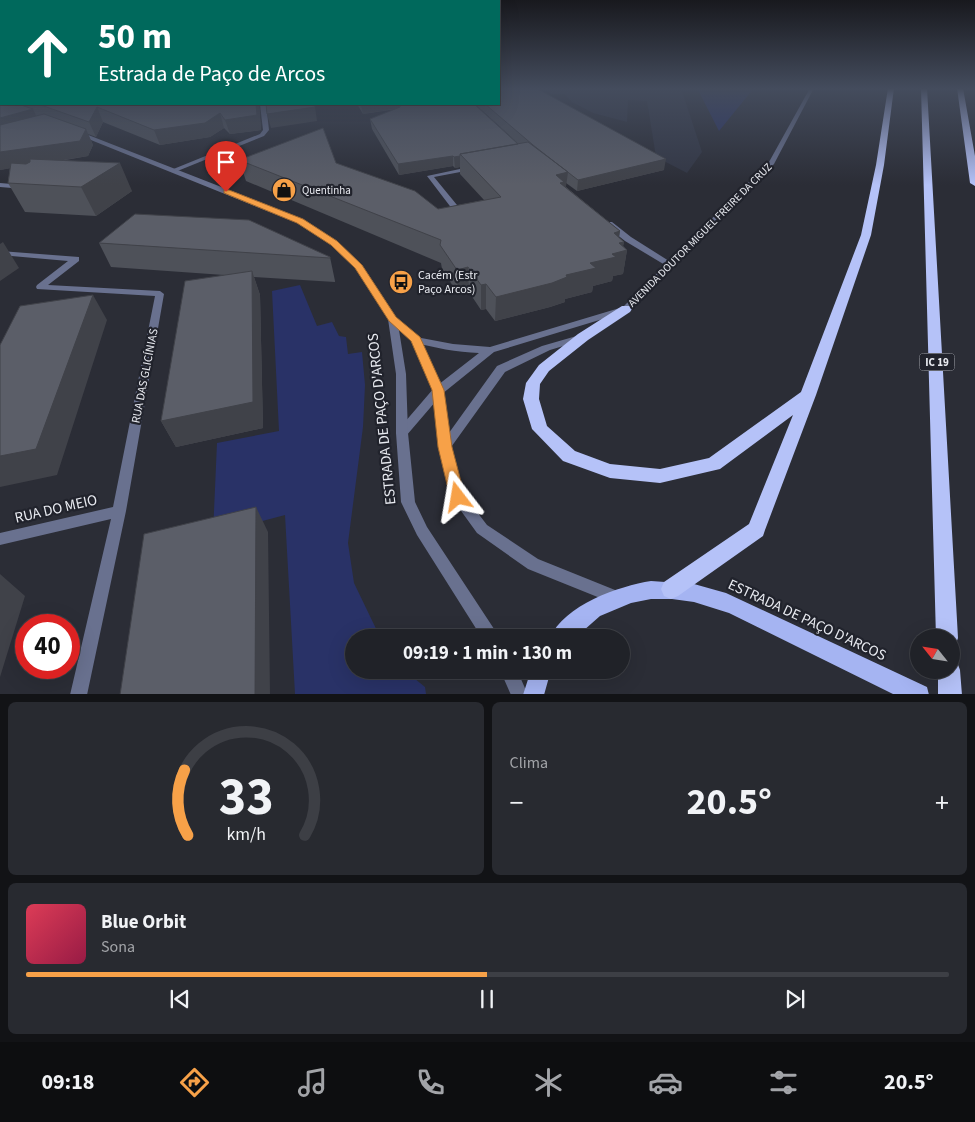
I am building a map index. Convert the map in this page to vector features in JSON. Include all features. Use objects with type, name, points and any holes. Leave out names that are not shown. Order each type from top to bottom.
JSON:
[{"type":"highway","points":[[672,589],[756,530],[808,395],[866,235],[880,165],[886,120]]},
{"type":"highway","name":"IC 19","points":[[925,120],[947,629]]},
{"type":"highway","points":[[967,120],[975,183]]},
{"type":"highway","points":[[626,309],[583,337],[544,368],[533,383],[531,399],[540,429],[569,456],[610,471],[660,476],[714,464],[808,395]]},
{"type":"highway","points":[[949,679],[950,694]]},
{"type":"main road","name":"ESTRADA DE PAÇO D'ARCOS","points":[[569,629],[585,614],[615,597],[640,591],[672,589],[716,599],[919,694]]},
{"type":"main road","points":[[533,694],[538,679]]},
{"type":"street","points":[[173,171],[262,135],[266,130],[265,120]]},
{"type":"street","name":"AVENIDA DOUTOR MIGUEL FREIRE DA CRUZ","points":[[416,340],[468,350],[490,350],[626,309],[772,163],[795,120]]},
{"type":"street","points":[[72,131],[300,221],[334,243],[359,267],[392,319]]},
{"type":"street","points":[[463,216],[430,176],[484,166]]},
{"type":"street","points":[[0,185],[33,187]]},
{"type":"street","points":[[601,218],[628,239],[670,265]]},
{"type":"street","name":"RUA DAS GLICÍNIAS","points":[[0,253],[76,259],[40,287],[160,294],[119,511],[78,694]]},
{"type":"street","name":"ESTRADA DE PAÇO D'ARCOS","points":[[392,319],[416,340],[438,390],[445,447],[458,497],[482,529],[534,564],[615,597]]},
{"type":"street","name":"ESTRADA DE PAÇO D'ARCOS","points":[[392,319],[401,374],[402,433],[408,502],[422,531],[486,629]]},
{"type":"street","points":[[445,447],[500,369],[546,348],[583,337]]},
{"type":"street","name":"AVENIDA DOUTOR MIGUEL FREIRE DA CRUZ","points":[[402,433],[438,390],[490,350]]},
{"type":"street","name":"RUA DO MEIO","points":[[0,539],[119,511]]},
{"type":"street","points":[[512,679],[520,694]]},
{"type":"shaded area","points":[[650,120],[692,120],[702,152],[687,173],[656,157]]},
{"type":"shaded area","points":[[714,120],[728,120],[719,131]]},
{"type":"shaded area","points":[[300,285],[317,326],[332,322],[339,336],[346,337],[348,354],[362,352],[365,385],[363,427],[348,543],[354,583],[376,629],[345,629],[345,679],[415,679],[425,687],[426,694],[295,694],[285,515],[213,534],[217,443],[279,431],[272,291]]},
{"type":"building","points":[[18,120],[62,120],[86,129],[80,141],[0,152],[0,125]]},
{"type":"building","points":[[130,120],[209,120],[205,123],[154,130]]},
{"type":"building","points":[[371,120],[492,120],[518,144],[460,154],[460,156],[454,157],[398,164]]},
{"type":"building","points":[[504,120],[595,120],[666,159],[578,180]]},
{"type":"building","points":[[323,128],[336,163],[415,191],[438,209],[501,197],[460,154],[528,142],[568,172],[556,175],[564,182],[560,183],[620,231],[614,233],[624,242],[619,243],[627,250],[612,254],[616,257],[590,263],[596,268],[566,275],[567,277],[552,283],[496,297],[486,284],[481,285],[468,267],[457,270],[440,245],[441,240],[239,160]]},
{"type":"building","points":[[30,159],[120,163],[81,187],[8,183],[11,163],[26,164],[30,162]]},
{"type":"building","points":[[135,214],[249,220],[330,258],[99,243]]},
{"type":"building","points":[[252,271],[253,402],[161,421],[185,281]]},
{"type":"building","points":[[93,295],[36,449],[0,456],[0,345],[20,306]]},
{"type":"building","points":[[256,507],[255,694],[120,694],[144,534]]},
{"type":"place","name":"Quentinha","points":[[284,190]]},
{"type":"place","name":"Cacém (Estr Paço Arcos)","points":[[401,282]]},
{"type":"route","points":[[226,192],[300,221],[334,243],[359,267],[392,319],[416,340],[438,390],[445,447],[458,497]]}]
